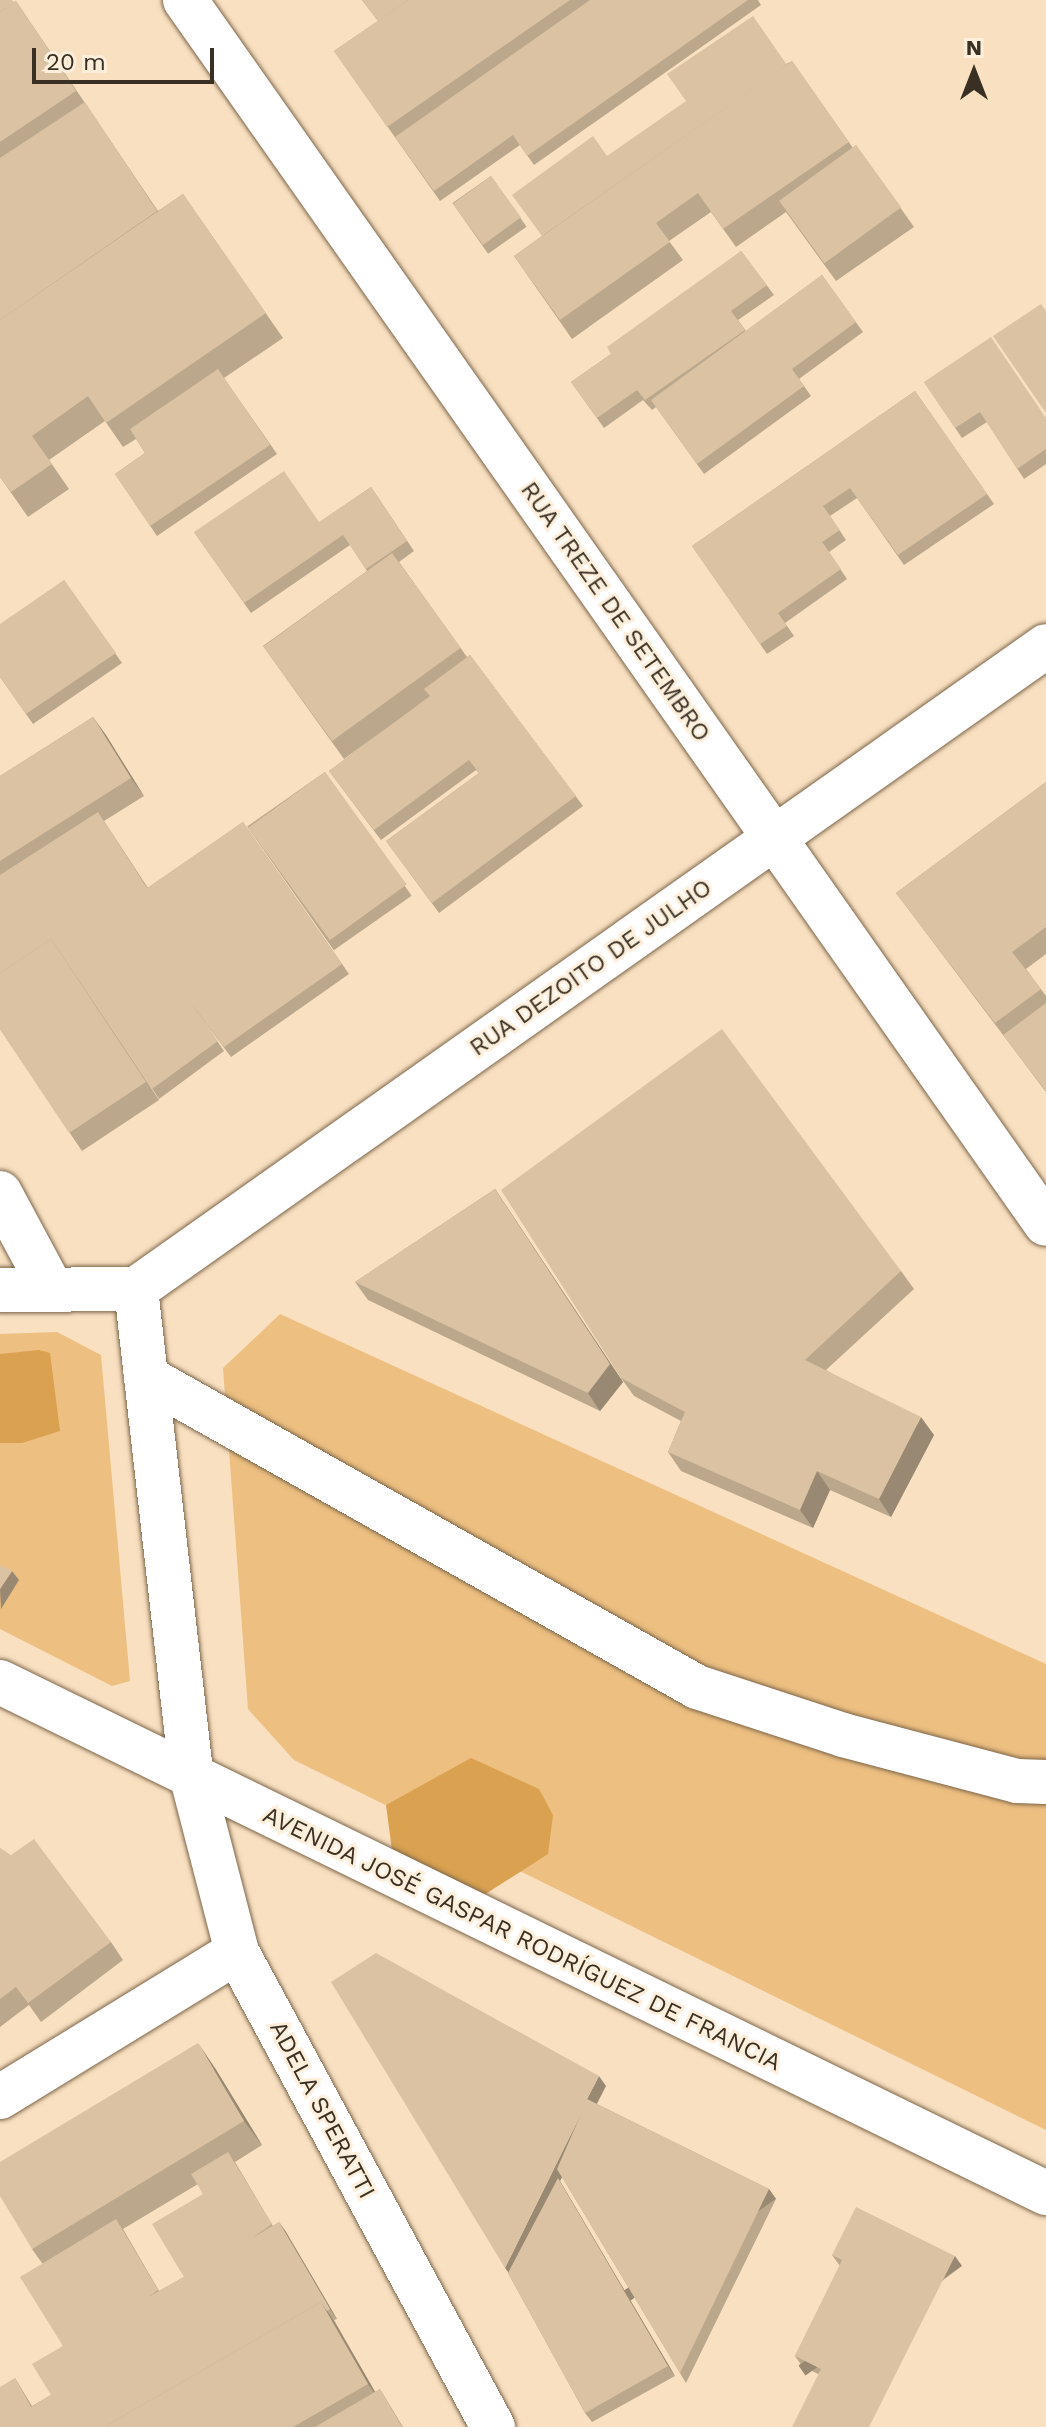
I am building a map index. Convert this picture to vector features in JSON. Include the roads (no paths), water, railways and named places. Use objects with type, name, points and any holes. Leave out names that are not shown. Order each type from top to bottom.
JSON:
[{"type":"street","name":"RUA TREZE DE SETEMBRO","points":[[185,0],[1046,1224]]},
{"type":"street","name":"RUA DEZOITO DE JULHO","points":[[136,1289],[1046,646]]},
{"type":"street","points":[[0,1193],[51,1288]]},
{"type":"street","points":[[0,1290],[136,1289]]},
{"type":"street","name":"ADELA SPERATTI","points":[[136,1289],[192,1778],[237,1952],[493,2427]]},
{"type":"street","points":[[146,1377],[697,1687],[843,1735],[1017,1781],[1046,1782]]},
{"type":"street","name":"AVENIDA JOSÉ GASPAR RODRÍGUEZ DE FRANCIA","points":[[0,1682],[1046,2193]]},
{"type":"street","points":[[0,2097],[237,1952]]}]
